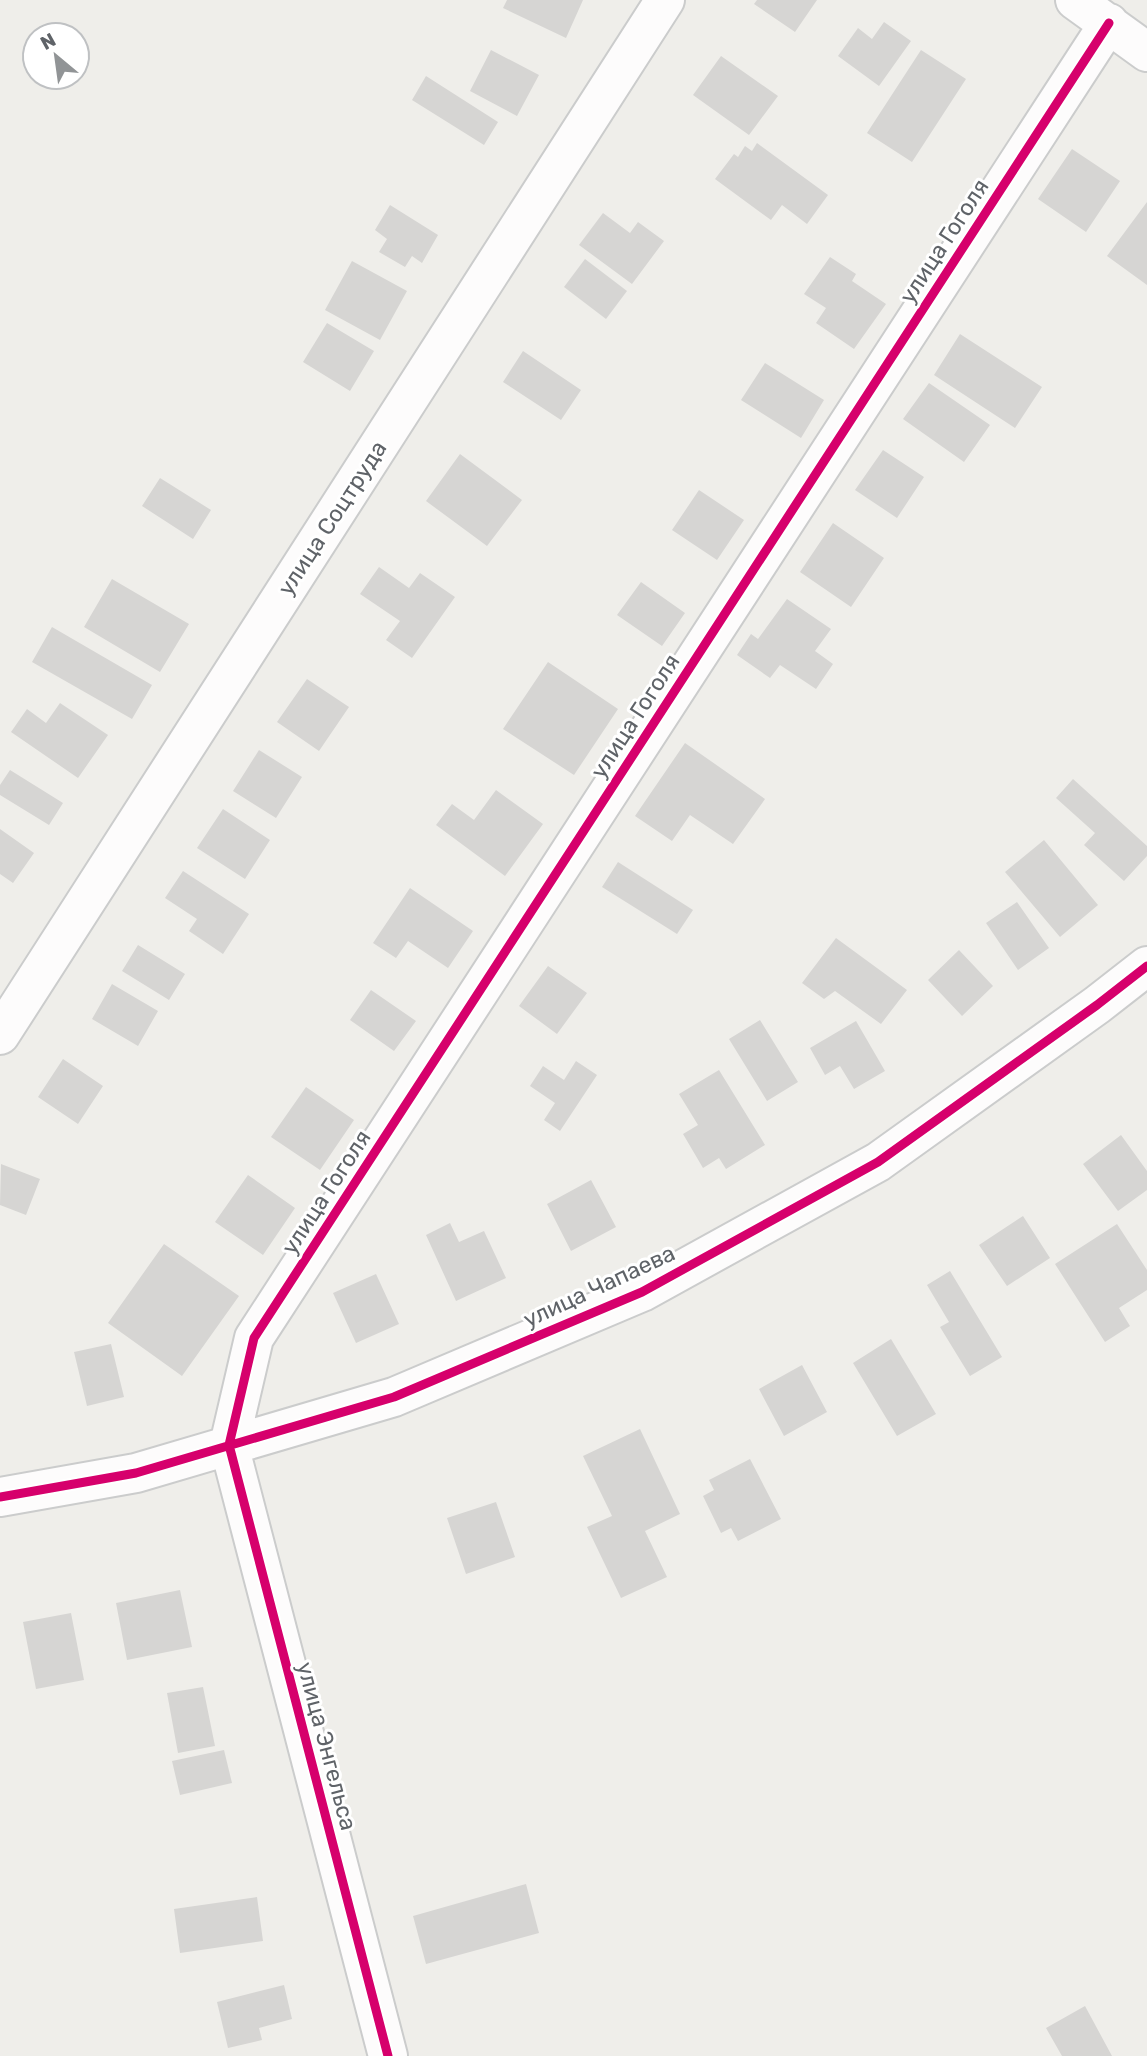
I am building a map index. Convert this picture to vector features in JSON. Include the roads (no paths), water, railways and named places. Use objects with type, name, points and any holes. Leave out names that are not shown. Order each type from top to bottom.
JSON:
[{"type":"street","name":"улица Соцтруда","points":[[0,1035],[665,0]]},
{"type":"street","points":[[1074,0],[1147,52]]},
{"type":"street","name":"улица Гоголя","points":[[229,1445],[254,1338],[1109,23]]},
{"type":"street","name":"улица Чапаева","points":[[0,1497],[136,1473],[394,1397],[642,1292],[877,1162],[1097,1005],[1147,966]]},
{"type":"street","name":"улица Энгельса","points":[[229,1445],[388,2056]]}]
